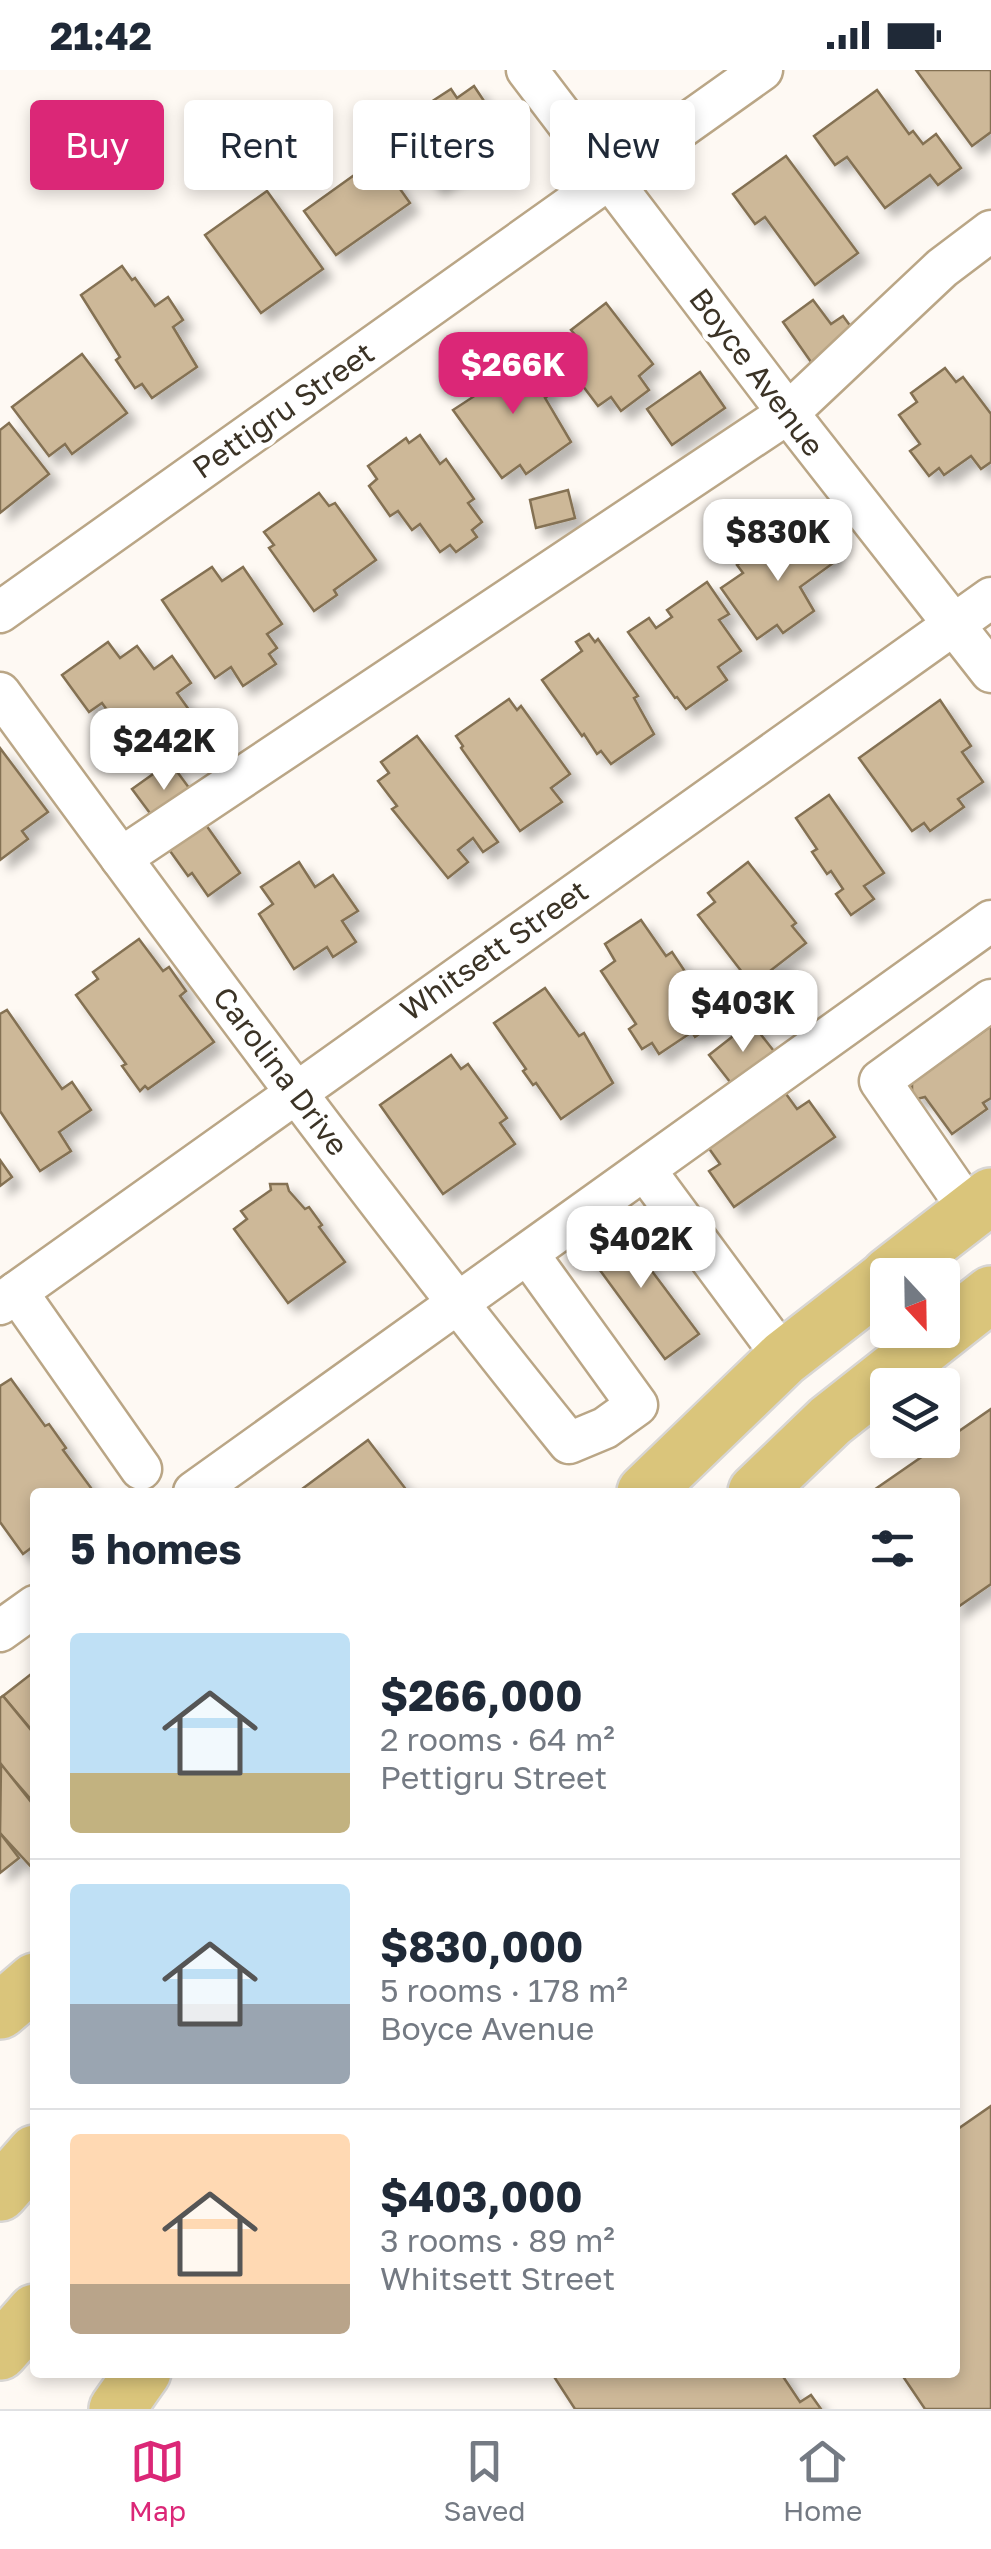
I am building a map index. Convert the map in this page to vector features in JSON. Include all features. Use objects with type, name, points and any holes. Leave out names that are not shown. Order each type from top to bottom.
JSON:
[{"type":"highway","points":[[911,1258],[981,1204]]},
{"type":"highway","points":[[649,1488],[784,1358],[870,1290]]},
{"type":"highway","points":[[760,1488],[830,1421],[991,1294]]},
{"type":"highway","points":[[0,2011],[30,1985]]},
{"type":"highway","points":[[0,2193],[30,2159]]},
{"type":"highway","points":[[0,2352],[30,2318]]},
{"type":"highway","points":[[116,2409],[139,2378]]},
{"type":"street","name":"Boyce Avenue","points":[[527,70],[550,100]]},
{"type":"street","name":"Pettigru Street","points":[[695,117],[762,70]]},
{"type":"street","name":"Pettigru Street","points":[[0,612],[592,190]]},
{"type":"street","name":"Boyce Avenue","points":[[618,190],[991,672]]},
{"type":"street","points":[[122,858],[788,413],[942,268],[991,230]]},
{"type":"street","name":"Whitsett Street","points":[[8,1298],[991,598]]},
{"type":"street","name":"Carolina Drive","points":[[0,693],[458,1305],[569,1442],[604,1428],[636,1405],[528,1254]]},
{"type":"street","points":[[200,1488],[991,921]]},
{"type":"street","points":[[981,1204],[880,1081],[991,1000]]},
{"type":"street","points":[[645,1170],[784,1358]]},
{"type":"street","points":[[8,1298],[141,1469]]},
{"type":"street","points":[[0,1631],[30,1610]]},
{"type":"building","points":[[916,70],[991,70],[991,132],[972,146]]},
{"type":"building","points":[[474,86],[483,100],[434,100],[451,89],[457,98]]},
{"type":"building","points":[[877,90],[909,134],[913,131],[923,144],[936,134],[961,168],[938,185],[930,175],[885,208],[847,157],[835,165],[814,136]]},
{"type":"building","points":[[786,156],[858,253],[815,285],[765,217],[755,224],[733,194]]},
{"type":"building","points":[[353,176],[353,190],[401,190],[410,203],[336,255],[304,211]]},
{"type":"building","points":[[267,191],[323,269],[261,313],[205,235]]},
{"type":"building","points":[[122,266],[155,306],[168,297],[183,320],[173,327],[197,367],[152,398],[142,384],[135,388],[81,295]]},
{"type":"building","points":[[813,300],[831,324],[843,316],[854,331],[811,362],[783,322]]},
{"type":"building","points":[[606,303],[653,364],[639,376],[649,390],[621,411],[611,397],[598,406],[561,357],[581,342],[571,330]]},
{"type":"building","points":[[519,349],[551,394],[545,398],[571,442],[526,474],[520,465],[502,478],[453,410],[476,395],[469,384]]},
{"type":"building","points":[[82,354],[127,413],[72,454],[65,444],[49,456],[12,407]]},
{"type":"building","points":[[945,368],[956,382],[963,377],[991,414],[991,462],[981,469],[971,456],[944,475],[939,468],[929,476],[910,451],[920,444],[899,415],[917,402],[911,393]]},
{"type":"building","points":[[700,372],[725,408],[672,445],[647,409]]},
{"type":"building","points":[[9,423],[49,474],[0,513],[0,430]]},
{"type":"building","points":[[420,435],[440,464],[446,459],[474,499],[468,503],[482,522],[472,530],[477,537],[456,552],[450,545],[440,552],[420,524],[412,530],[398,511],[390,516],[369,486],[377,479],[368,466],[406,438],[409,443]]},
{"type":"building","points":[[568,490],[575,518],[536,528],[530,500]]},
{"type":"building","points":[[319,493],[329,506],[335,503],[376,560],[334,590],[337,595],[314,611],[269,548],[274,545],[264,532]]},
{"type":"building","points":[[798,531],[805,540],[816,532],[836,561],[800,587],[814,611],[783,633],[777,625],[757,639],[721,588],[743,573],[737,565],[753,553],[757,560]]},
{"type":"building","points":[[212,567],[222,581],[243,567],[282,624],[267,634],[277,648],[269,654],[276,664],[243,686],[231,667],[215,678],[162,600]]},
{"type":"building","points":[[707,582],[729,614],[719,620],[741,651],[718,667],[727,680],[686,709],[628,632],[649,618],[656,628],[672,617],[667,610]]},
{"type":"building","points":[[589,634],[595,642],[598,639],[638,696],[634,698],[654,734],[611,764],[582,736],[542,680],[582,651],[576,642]]},
{"type":"building","points":[[108,642],[120,658],[137,646],[154,669],[172,656],[191,683],[177,693],[192,714],[159,737],[168,750],[149,763],[102,703],[89,712],[62,675]]},
{"type":"building","points":[[509,699],[517,710],[521,706],[570,774],[551,788],[562,802],[520,831],[456,736]]},
{"type":"building","points":[[940,700],[971,746],[962,752],[983,782],[958,799],[964,807],[930,831],[924,823],[912,831],[859,758]]},
{"type":"building","points":[[417,736],[498,842],[483,852],[473,838],[458,850],[468,862],[448,878],[392,809],[397,806],[378,781],[389,773],[381,762]]},
{"type":"building","points":[[0,748],[48,812],[22,831],[28,839],[0,860]]},
{"type":"building","points":[[170,762],[195,796],[158,824],[132,789]]},
{"type":"building","points":[[829,795],[884,873],[864,886],[874,899],[851,915],[836,894],[843,889],[812,852],[817,849],[796,818]]},
{"type":"building","points":[[201,818],[240,873],[208,896],[165,844]]},
{"type":"building","points":[[299,862],[315,887],[333,875],[358,911],[342,921],[356,942],[333,957],[327,947],[294,969],[259,914],[273,904],[261,887]]},
{"type":"building","points":[[748,862],[796,923],[792,926],[806,943],[752,985],[698,915],[715,902],[708,893]]},
{"type":"building","points":[[641,920],[666,956],[672,952],[718,1021],[695,1037],[692,1032],[659,1054],[652,1043],[642,1049],[629,1029],[636,1024],[601,971],[615,961],[605,944]]},
{"type":"building","points":[[139,939],[163,971],[169,967],[186,991],[180,996],[214,1042],[140,1091],[122,1066],[126,1064],[76,995],[98,979],[93,972]]},
{"type":"building","points":[[545,988],[579,1036],[584,1033],[613,1083],[561,1119],[523,1071],[526,1069],[494,1023]]},
{"type":"building","points":[[7,1010],[62,1089],[72,1082],[91,1110],[59,1132],[71,1151],[40,1171],[0,1111],[0,1014]]},
{"type":"building","points":[[751,1022],[777,1055],[734,1087],[709,1055]]},
{"type":"building","points":[[991,1026],[991,1098],[983,1103],[987,1109],[952,1134],[925,1097],[917,1099],[912,1095],[912,1083]]},
{"type":"building","points":[[451,1055],[461,1069],[468,1064],[507,1118],[500,1123],[515,1144],[443,1194],[380,1105]]},
{"type":"building","points":[[781,1087],[797,1109],[809,1101],[835,1137],[734,1207],[709,1171],[720,1164],[703,1140]]},
{"type":"building","points":[[0,1160],[12,1177],[0,1186]]},
{"type":"building","points":[[270,1184],[287,1184],[305,1209],[309,1207],[345,1262],[288,1303],[234,1229],[247,1219],[241,1211],[271,1190]]},
{"type":"building","points":[[616,1223],[699,1334],[665,1359],[583,1247]]},
{"type":"building","points":[[11,1379],[45,1426],[49,1424],[91,1488],[30,1488],[30,1549],[23,1554],[0,1522],[0,1386]]},
{"type":"building","points":[[991,1409],[991,1584],[960,1606],[960,1488],[877,1488],[920,1458],[960,1458],[960,1430]]},
{"type":"building","points":[[368,1440],[405,1488],[303,1488]]},
{"type":"building","points":[[30,1675],[30,1728],[3,1696]]},
{"type":"building","points":[[3,1696],[30,1729],[30,1798],[0,1764]]},
{"type":"building","points":[[1,1764],[30,1801],[30,1866],[0,1833]]},
{"type":"building","points":[[0,1833],[19,1858],[0,1873]]},
{"type":"building","points":[[991,2106],[991,2409],[925,2409],[904,2378],[960,2378],[960,2128]]},
{"type":"building","points":[[555,2378],[784,2378],[800,2402],[811,2395],[821,2409],[575,2409]]}]
